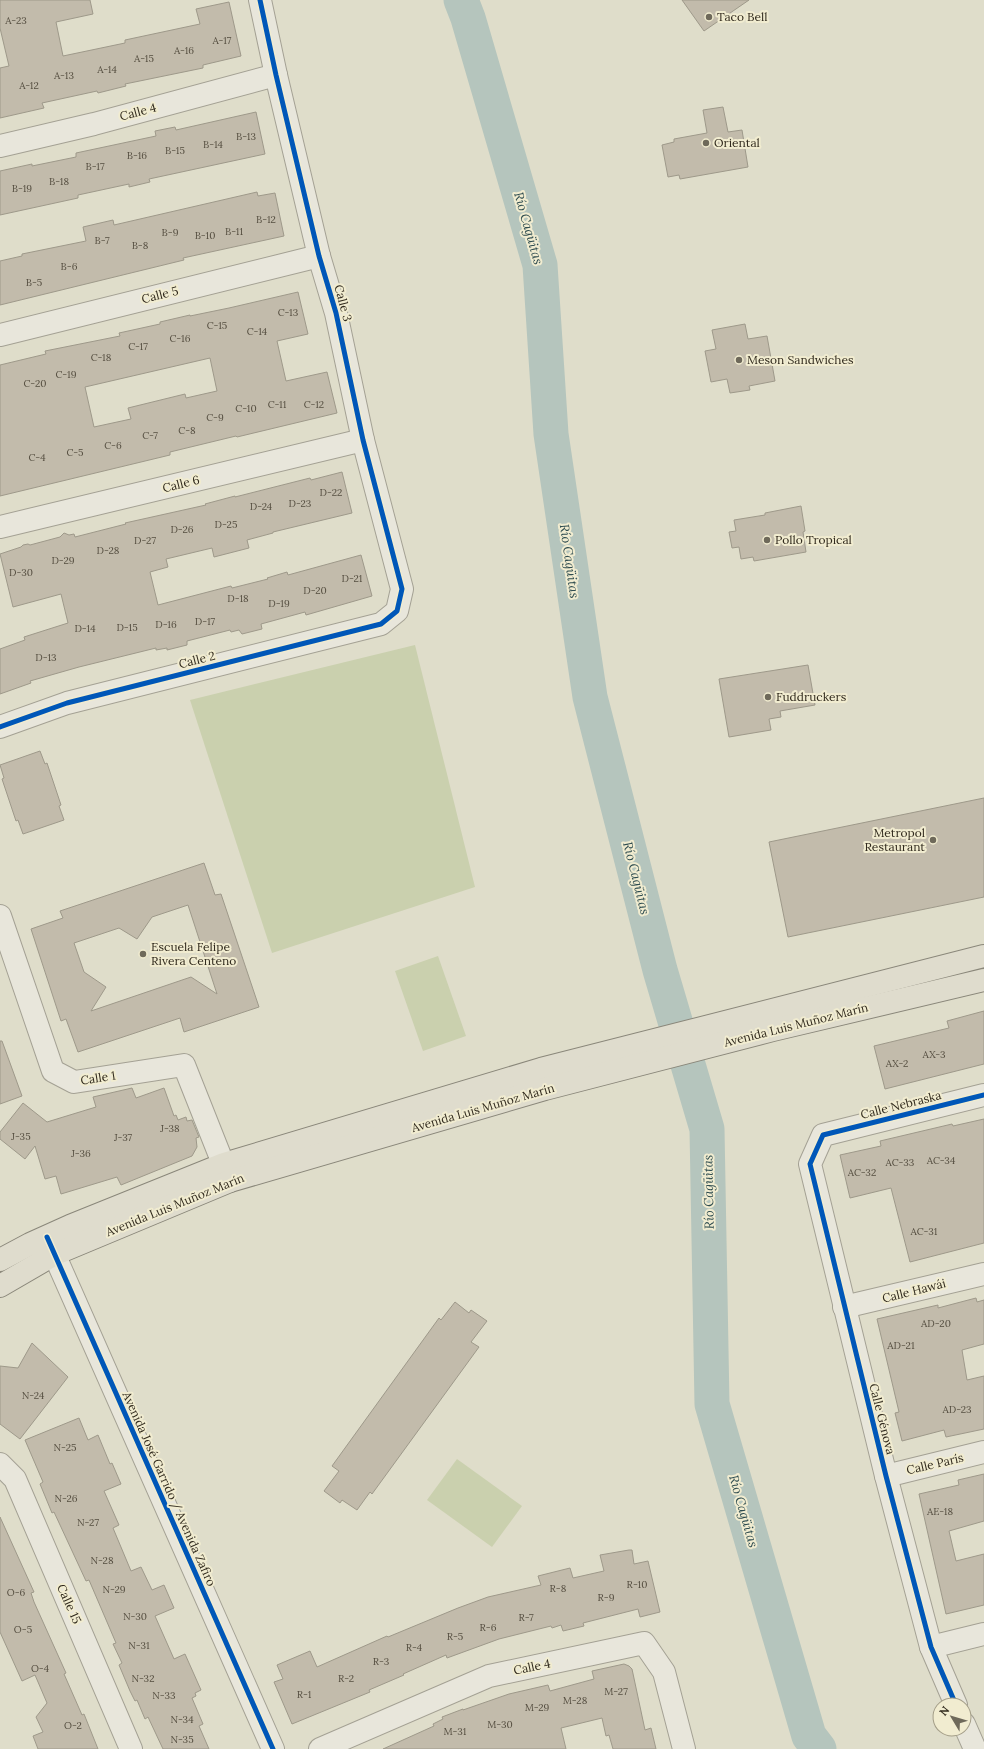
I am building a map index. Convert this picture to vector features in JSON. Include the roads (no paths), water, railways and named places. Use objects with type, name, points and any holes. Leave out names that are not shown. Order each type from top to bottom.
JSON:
[{"type":"main road","name":"Avenida Luis Muñoz Marín","points":[[0,1260],[51,1245],[227,1173],[543,1079],[772,1020],[984,956]]},
{"type":"main road","name":"Avenida Luis Muñoz Marín","points":[[772,1020],[984,980]]},
{"type":"main road","name":"Avenida Luis Muñoz Marín","points":[[0,1286],[51,1245]]},
{"type":"street","name":"Calle 3","points":[[260,0],[276,75],[320,256],[336,313],[363,440],[402,589],[397,611]]},
{"type":"street","name":"Calle 4","points":[[0,146],[94,124],[276,75]]},
{"type":"street","name":"Calle 5","points":[[0,335],[320,256]]},
{"type":"street","name":"Calle 6","points":[[0,528],[363,440]]},
{"type":"street","name":"Calle 2","points":[[0,727],[67,703],[381,624],[397,611]]},
{"type":"street","name":"Calle 1","points":[[0,916],[53,1071],[74,1082],[184,1065],[227,1173]]},
{"type":"street","name":"Calle Nebraska","points":[[823,1135],[984,1095]]},
{"type":"street","name":"Calle Génova","points":[[823,1135],[810,1164],[886,1476],[931,1647],[953,1697]]},
{"type":"street","name":"Avenida José Garrido / Avenida Zafiro","points":[[51,1245],[273,1749]]},
{"type":"street","name":"Calle Hawái","points":[[844,1307],[984,1274]]},
{"type":"street","name":"Calle París","points":[[886,1476],[984,1452]]},
{"type":"street","name":"Calle 15","points":[[0,1464],[15,1479],[131,1749]]},
{"type":"street","points":[[931,1647],[984,1634]]},
{"type":"street","name":"Calle 4","points":[[320,1749],[490,1676],[644,1643],[664,1672],[684,1749]]},
{"type":"street","points":[[970,1737],[975,1749]]},
{"type":"waterway","name":"Río Cagüitas","points":[[461,0],[468,18],[540,265],[551,434],[590,697],[660,970],[707,1129],[712,1404],[809,1736],[819,1749]]},
{"type":"place","name":"Taco Bell","points":[[709,17]]},
{"type":"place","name":"Oriental","points":[[706,143]]},
{"type":"place","name":"Meson Sandwiches","points":[[739,360]]},
{"type":"place","name":"Pollo Tropical","points":[[767,540]]},
{"type":"place","name":"Fuddruckers","points":[[768,697]]},
{"type":"place","name":"Metropol Restaurant","points":[[933,840]]},
{"type":"place","name":"Escuela Felipe Rivera Centeno","points":[[143,954]]}]
